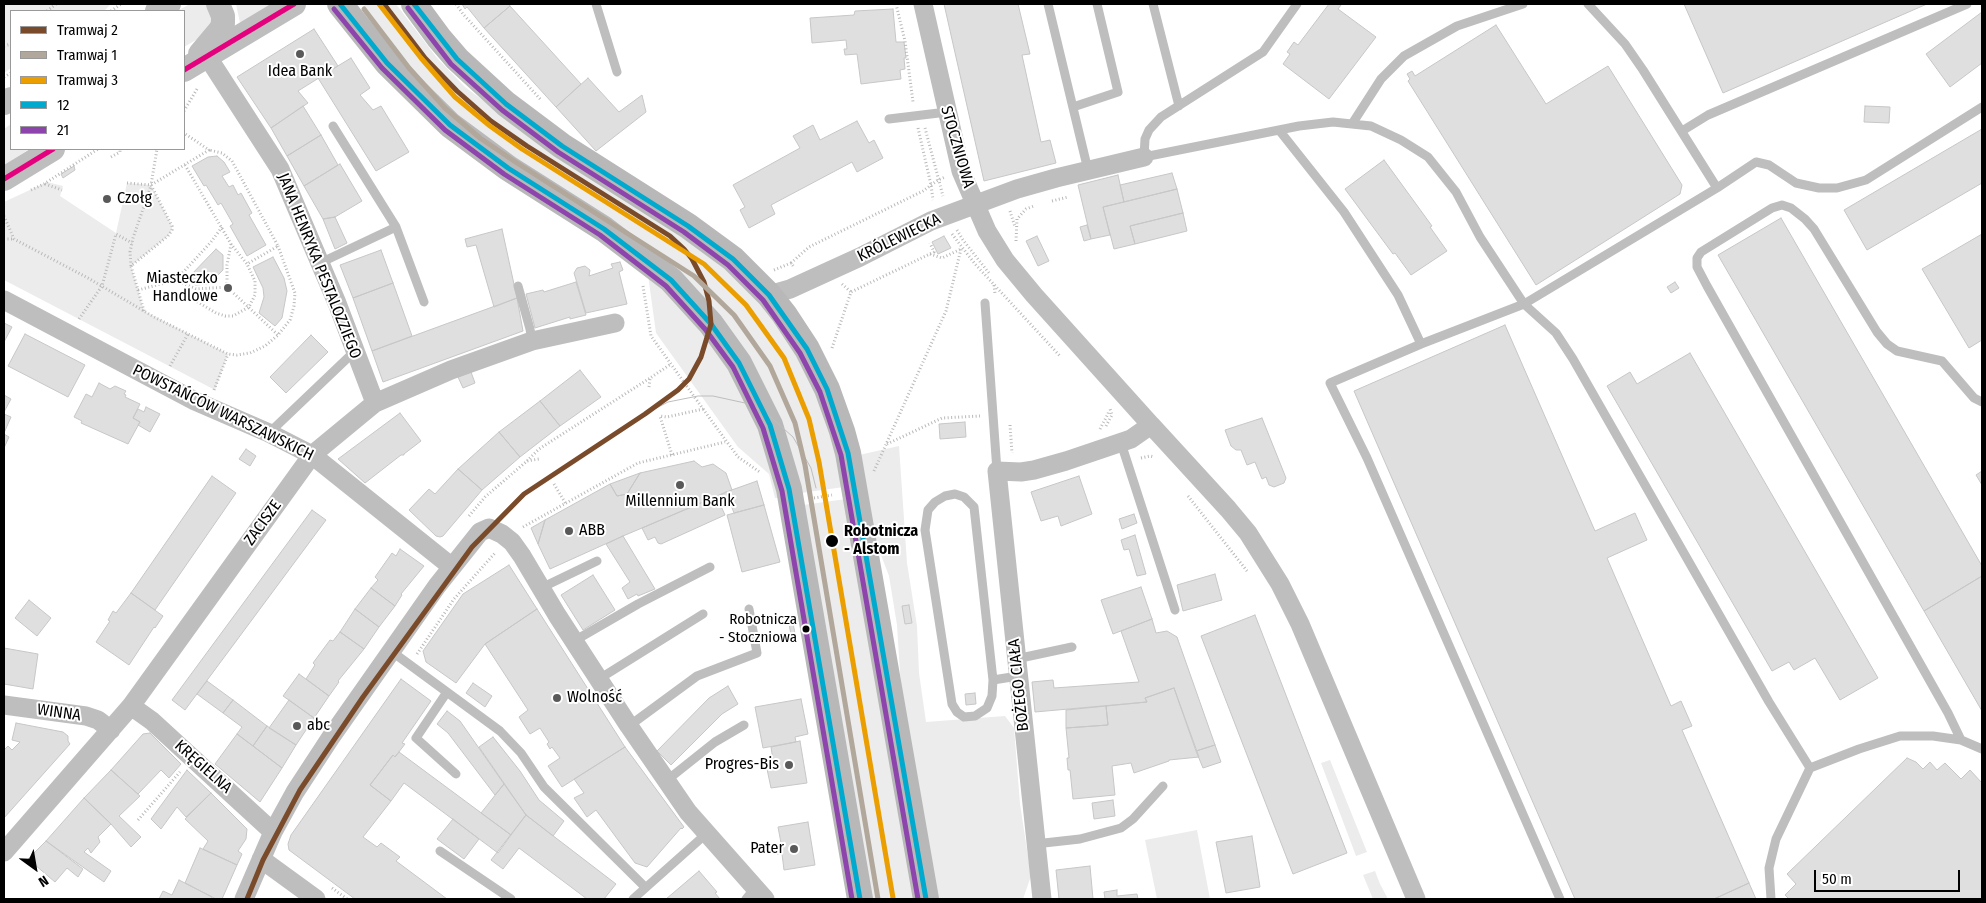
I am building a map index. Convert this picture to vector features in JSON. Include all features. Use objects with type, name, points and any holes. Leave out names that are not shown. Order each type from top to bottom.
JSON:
[{"type":"main road","points":[[340,4],[387,63],[450,126],[488,155],[604,229],[657,268],[690,299],[739,363],[770,425],[789,489],[860,899]]},
{"type":"main road","points":[[414,4],[457,59],[506,104],[562,146],[733,259],[769,295],[807,349],[827,389],[842,431],[852,477],[926,899]]},
{"type":"street","points":[[195,70],[221,29],[223,16],[218,4]]},
{"type":"street","points":[[195,70],[294,4]]},
{"type":"street","name":"STOCZNIOWA","points":[[923,4],[962,171],[975,205],[1026,186],[1144,157]]},
{"type":"street","name":"JANA HENRYKA PESTALOZZIEGO","points":[[195,70],[280,169],[320,263],[375,403]]},
{"type":"street","points":[[4,179],[52,150]]},
{"type":"street","points":[[975,205],[990,237],[1005,260],[1149,427],[1228,509],[1248,533],[1280,584],[1303,631],[1416,899]]},
{"type":"street","name":"KRÓLEWIECKA","points":[[769,295],[790,289],[945,216],[975,205]]},
{"type":"street","name":"POWSTAŃCÓW WARSZAWSKICH","points":[[4,300],[195,401],[312,455],[452,567]]},
{"type":"street","name":"ZACISZE","points":[[4,852],[131,706],[312,455],[375,403],[451,370],[532,342],[615,323]]},
{"type":"street","points":[[997,471],[1021,472],[1119,453],[1131,439],[1149,427]]},
{"type":"street","name":"BOŻEGO CIAŁA","points":[[997,471],[1042,899]]},
{"type":"street","points":[[244,899],[273,832],[294,792],[391,651],[452,567],[480,532],[489,528],[505,536],[522,556],[574,641],[666,781],[688,812],[757,896]]},
{"type":"street","name":"WINNA","points":[[4,705],[86,716],[98,720],[111,730]]},
{"type":"street","name":"KRĘGIELNA","points":[[131,706],[152,721],[273,832]]},
{"type":"street","points":[[261,858],[316,899]]},
{"type":"lane","points":[[596,4],[617,72]]},
{"type":"lane","points":[[1048,4],[1088,170]]},
{"type":"lane","points":[[1073,107],[1118,92],[1097,4]]},
{"type":"lane","points":[[1153,4],[1179,106]]},
{"type":"lane","points":[[1297,4],[1263,52],[1161,118],[1149,130],[1145,139],[1144,157],[1278,130],[1333,122],[1371,126],[1401,140],[1428,157],[1456,192],[1480,237],[1524,304],[1556,333],[1573,359],[1769,702],[1810,768]]},
{"type":"lane","points":[[1352,124],[1381,79],[1404,56],[1457,26],[1523,4]]},
{"type":"lane","points":[[1588,4],[1625,44],[1717,188]]},
{"type":"lane","points":[[1682,131],[1708,115],[1967,4]]},
{"type":"lane","points":[[1560,899],[1367,458],[1330,383],[1421,344],[1524,304],[1717,188],[1756,162],[1769,165],[1796,183],[1819,188],[1837,188],[1866,180],[1982,107]]},
{"type":"lane","points":[[888,119],[947,112]]},
{"type":"lane","points":[[333,126],[396,227],[424,302]]},
{"type":"lane","points":[[1278,130],[1344,212],[1398,295],[1421,344]]},
{"type":"lane","points":[[1961,740],[1948,713],[1707,286],[1697,266],[1697,258],[1701,252],[1772,208],[1782,206],[1791,208],[1805,219],[1814,230],[1876,332],[1887,344],[1897,351],[1942,361],[1974,398],[1982,402]]},
{"type":"lane","points":[[320,263],[396,227]]},
{"type":"lane","points":[[518,286],[532,342]]},
{"type":"lane","points":[[985,302],[997,471]]},
{"type":"lane","points":[[269,434],[355,351]]},
{"type":"lane","points":[[1119,453],[1175,610]]},
{"type":"lane","points":[[955,494],[964,497],[974,507],[994,680],[992,696],[987,708],[975,716],[964,717],[957,712],[952,704],[925,530],[928,510],[934,502],[944,496],[955,494]]},
{"type":"lane","points":[[541,588],[597,561]]},
{"type":"lane","points":[[574,641],[638,604],[710,567]]},
{"type":"lane","points":[[629,726],[697,676],[757,653],[749,609]]},
{"type":"lane","points":[[599,680],[703,614]]},
{"type":"lane","points":[[994,680],[1017,668],[1072,648]]},
{"type":"lane","points":[[391,651],[500,731],[521,753],[544,787],[645,887]]},
{"type":"lane","points":[[448,692],[416,738],[456,774]]},
{"type":"lane","points":[[666,781],[716,742],[744,725]]},
{"type":"lane","points":[[1771,899],[1769,868],[1776,840],[1810,768],[1900,736],[1933,736],[1961,740],[1982,749]]},
{"type":"lane","points":[[1035,844],[1080,839],[1121,828],[1133,819],[1163,786]]},
{"type":"lane","points":[[633,899],[706,834]]},
{"type":"lane","points":[[440,851],[511,899]]},
{"type":"path","points":[[896,4],[905,41],[910,87],[938,180],[945,216],[962,248],[1039,326]]},
{"type":"path","points":[[185,107],[195,70]]},
{"type":"path","points":[[919,116],[933,200],[977,263],[1066,362]]},
{"type":"path","points":[[4,216],[14,238],[144,311],[228,354],[250,353],[264,346],[278,335],[290,320],[295,293],[278,246],[232,161],[222,153],[209,150],[185,134]]},
{"type":"path","points":[[28,191],[44,184],[96,150]]},
{"type":"path","points":[[111,157],[120,152],[120,150]]},
{"type":"path","points":[[144,311],[131,266],[132,243],[151,185],[157,150]]},
{"type":"path","points":[[128,183],[151,185],[209,150]]},
{"type":"path","points":[[185,165],[231,244],[247,264],[255,281],[256,288],[249,307],[239,315],[225,316],[196,301],[186,284]]},
{"type":"path","points":[[791,263],[809,248],[923,191],[938,180]]},
{"type":"path","points":[[44,184],[62,190]]},
{"type":"path","points":[[131,266],[168,236],[172,230],[172,226],[151,185]]},
{"type":"path","points":[[1048,202],[1075,195]]},
{"type":"path","points":[[1016,238],[1015,227],[1020,214],[1026,209],[1040,204]]},
{"type":"path","points":[[138,290],[176,280],[211,242],[222,227]]},
{"type":"path","points":[[78,319],[102,286],[116,234],[132,243]]},
{"type":"path","points":[[4,240],[14,238]]},
{"type":"path","points":[[832,348],[851,292],[934,252],[928,239]]},
{"type":"path","points":[[231,244],[226,265],[228,287],[278,335]]},
{"type":"path","points":[[247,264],[278,246]]},
{"type":"path","points":[[930,254],[942,258],[962,248]]},
{"type":"path","points":[[872,475],[946,311],[962,248]]},
{"type":"path","points":[[176,280],[196,289],[228,287]]},
{"type":"path","points":[[170,367],[188,334]]},
{"type":"path","points":[[465,521],[485,497],[539,450],[670,364],[725,442],[738,457],[762,473],[765,481]]},
{"type":"path","points":[[649,387],[650,378]]},
{"type":"path","points":[[1109,406],[1112,415],[1101,436],[1119,453],[1147,452],[1157,456]]},
{"type":"path","points":[[672,454],[660,416],[667,418],[703,409]]},
{"type":"path","points":[[887,444],[942,418],[993,415]]},
{"type":"path","points":[[407,662],[419,652],[454,599],[505,536],[638,463],[725,442]]},
{"type":"path","points":[[527,461],[539,459]]},
{"type":"path","points":[[554,484],[566,504]]},
{"type":"path","points":[[1183,490],[1249,573]]},
{"type":"path","points":[[1192,494],[1202,505]]},
{"type":"path","points":[[1244,559],[1250,567]]},
{"type":"path","points":[[138,820],[192,758]]},
{"type":"shaded area","points":[[4,4],[111,4],[105,10],[10,10],[10,69],[4,73]]},
{"type":"shaded area","points":[[190,4],[207,4],[215,12],[208,33],[185,46],[185,10],[179,10]]},
{"type":"shaded area","points":[[236,4],[272,4],[240,23]]},
{"type":"shaded area","points":[[366,4],[396,4],[437,58],[465,87],[560,157],[725,266],[781,326],[826,414],[844,487],[801,493],[753,367],[527,169],[430,93],[359,12]]},
{"type":"shaded area","points":[[10,125],[10,150],[28,150],[4,166],[4,129]]},
{"type":"shaded area","points":[[47,182],[63,186],[60,196],[116,233],[127,183],[151,185],[172,226],[172,230],[168,236],[131,266],[144,311],[228,354],[215,390],[4,280],[4,202]]},
{"type":"shaded area","points":[[648,275],[696,321],[749,401],[781,498],[775,498],[769,474],[738,447],[656,333]]},
{"type":"shaded area","points":[[899,446],[907,563],[917,626],[919,673],[926,722],[1005,716],[1014,728],[1020,804],[1031,876],[1023,899],[936,899],[902,705],[897,625],[889,576],[876,542],[859,455]]},
{"type":"shaded area","points":[[846,499],[915,899],[871,899],[803,505]]},
{"type":"shaded area","points":[[1330,760],[1367,852],[1356,856],[1321,763]]},
{"type":"shaded area","points":[[1197,830],[1210,899],[1157,899],[1145,840]]},
{"type":"shaded area","points":[[1375,871],[1388,899],[1373,899],[1363,875]]},
{"type":"building","points":[[462,4],[508,4],[510,6],[484,28],[467,7],[465,9]]},
{"type":"building","points":[[944,4],[1018,4],[1030,54],[1022,55],[1041,142],[1050,140],[1056,163],[984,181]]},
{"type":"building","points":[[1329,4],[1340,4],[1338,9],[1376,37],[1329,99],[1283,64],[1290,54],[1287,52],[1294,42],[1298,45]]},
{"type":"building","points":[[1684,4],[1927,4],[1723,93]]},
{"type":"building","points":[[510,6],[581,84],[556,107],[484,28]]},
{"type":"building","points":[[893,9],[896,42],[904,42],[906,58],[904,58],[905,69],[900,70],[901,79],[861,84],[857,54],[845,55],[844,49],[847,49],[846,40],[812,43],[810,18],[854,15],[855,11]]},
{"type":"building","points":[[1982,12],[1982,63],[1950,87],[1926,54]]},
{"type":"building","points":[[1496,25],[1546,104],[1608,66],[1682,185],[1680,194],[1536,285],[1408,81],[1410,79],[1407,74],[1412,71],[1415,76]]},
{"type":"building","points":[[314,29],[338,66],[298,91],[308,103],[271,128],[237,77]]},
{"type":"building","points":[[351,58],[370,88],[360,95],[373,110],[381,106],[409,152],[376,171],[318,78]]},
{"type":"building","points":[[588,78],[619,112],[642,95],[646,112],[596,151],[556,107]]},
{"type":"building","points":[[303,106],[321,135],[287,156],[271,128]]},
{"type":"building","points":[[1865,106],[1890,107],[1889,123],[1864,122]]},
{"type":"building","points":[[857,121],[869,143],[874,140],[883,158],[857,172],[852,162],[771,205],[775,214],[749,228],[740,210],[745,207],[733,185],[800,148],[793,136],[813,125],[820,140]]},
{"type":"building","points":[[1982,129],[1982,183],[1867,250],[1844,210]]},
{"type":"building","points":[[321,135],[338,165],[304,186],[287,156]]},
{"type":"building","points":[[217,156],[224,162],[230,172],[222,176],[229,187],[233,185],[238,195],[241,193],[252,213],[249,215],[266,245],[247,256],[230,226],[233,224],[221,203],[218,205],[192,166],[208,157]]},
{"type":"building","points":[[1384,160],[1432,226],[1430,227],[1447,251],[1411,275],[1345,189]]},
{"type":"building","points":[[340,164],[362,201],[335,217],[323,219],[304,186]]},
{"type":"building","points":[[74,166],[75,170],[63,178],[61,174]]},
{"type":"building","points":[[1172,173],[1177,189],[1124,202],[1120,185]]},
{"type":"building","points":[[1118,175],[1124,202],[1103,207],[1110,235],[1091,239],[1078,185]]},
{"type":"building","points":[[1177,189],[1183,213],[1130,226],[1135,244],[1114,249],[1103,207]]},
{"type":"building","points":[[1183,213],[1187,231],[1135,244],[1130,226]]},
{"type":"building","points":[[335,217],[347,243],[335,249],[323,219]]},
{"type":"building","points":[[1781,218],[1982,566],[1982,576],[1924,611],[1718,255]]},
{"type":"building","points":[[1087,225],[1091,239],[1084,241],[1080,227]]},
{"type":"building","points":[[502,229],[517,298],[494,307],[476,245],[467,247],[465,239]]},
{"type":"building","points":[[1982,234],[1982,340],[1969,348],[1922,269]]},
{"type":"building","points":[[944,236],[951,248],[938,254],[932,242]]},
{"type":"building","points":[[1037,236],[1049,261],[1038,266],[1026,241]]},
{"type":"building","points":[[216,249],[223,255],[223,270],[209,284],[195,285],[188,278]]},
{"type":"building","points":[[381,250],[393,283],[353,298],[340,265]]},
{"type":"building","points":[[273,257],[284,278],[287,291],[282,318],[275,326],[259,313],[264,297],[263,288],[253,267]]},
{"type":"building","points":[[620,262],[623,270],[619,272],[627,304],[586,313],[574,273],[577,268],[585,266],[590,270],[589,276],[613,268],[611,264]]},
{"type":"building","points":[[576,282],[586,315],[570,319],[570,317],[535,328],[526,294],[543,290],[544,292]]},
{"type":"building","points":[[1675,282],[1679,288],[1671,293],[1667,287]]},
{"type":"building","points":[[393,283],[412,336],[372,351],[353,298]]},
{"type":"building","points":[[517,298],[523,331],[383,382],[372,351]]},
{"type":"building","points":[[4,323],[12,327],[4,342]]},
{"type":"building","points":[[1505,325],[1595,531],[1635,513],[1647,540],[1607,558],[1671,706],[1681,701],[1692,726],[1682,730],[1749,883],[1714,899],[1575,899],[1354,391]]},
{"type":"building","points":[[25,334],[85,365],[68,397],[8,366]]},
{"type":"building","points":[[311,335],[328,352],[286,393],[270,377]]},
{"type":"building","points":[[1690,353],[1878,678],[1840,700],[1815,658],[1794,670],[1789,662],[1772,671],[1607,386],[1630,372],[1637,384]]},
{"type":"building","points":[[580,370],[601,397],[560,426],[540,401]]},
{"type":"building","points":[[471,372],[475,383],[463,388],[458,377]]},
{"type":"building","points":[[99,383],[110,389],[115,386],[126,391],[125,397],[140,404],[133,418],[140,422],[128,444],[81,423],[82,421],[74,417],[86,394],[92,397]]},
{"type":"building","points":[[4,395],[11,399],[4,412]]},
{"type":"building","points":[[540,401],[560,426],[520,457],[499,432]]},
{"type":"building","points":[[146,407],[160,414],[150,432],[138,425],[140,422],[133,418],[138,409],[144,412]]},
{"type":"building","points":[[400,413],[421,441],[365,483],[338,459]]},
{"type":"building","points":[[4,414],[11,417],[4,433]]},
{"type":"building","points":[[1262,418],[1286,478],[1284,483],[1274,487],[1269,485],[1266,477],[1262,479],[1255,462],[1247,465],[1241,450],[1236,450],[1231,446],[1225,430]]},
{"type":"building","points":[[965,422],[966,437],[940,439],[939,424]]},
{"type":"building","points":[[499,432],[520,457],[482,490],[458,469]]},
{"type":"building","points":[[4,434],[9,437],[4,448]]},
{"type":"building","points":[[246,449],[256,456],[250,466],[239,459]]},
{"type":"building","points":[[694,461],[702,467],[713,464],[726,473],[732,490],[550,569],[538,544],[545,520],[610,484],[617,496],[627,494],[640,473]]},
{"type":"building","points":[[458,469],[482,490],[443,536],[436,536],[409,510],[429,489],[435,494]]},
{"type":"building","points":[[1982,471],[1982,485],[1976,475]]},
{"type":"building","points":[[640,473],[627,494],[617,496],[610,484]]},
{"type":"building","points":[[212,476],[236,493],[155,610],[131,593]]},
{"type":"building","points":[[1079,476],[1092,514],[1061,526],[1058,516],[1041,521],[1031,492]]},
{"type":"building","points":[[757,481],[764,505],[734,513],[726,492]]},
{"type":"building","points":[[726,492],[729,500],[720,504],[725,515],[661,544],[658,543],[655,537],[648,540],[642,528]]},
{"type":"building","points":[[764,505],[780,562],[742,572],[727,515]]},
{"type":"building","points":[[312,510],[326,520],[185,710],[172,700]]},
{"type":"building","points":[[1134,514],[1137,523],[1122,529],[1119,519]]},
{"type":"building","points":[[545,520],[538,544],[531,528]]},
{"type":"building","points":[[1135,535],[1146,574],[1137,576],[1129,549],[1124,550],[1121,540]]},
{"type":"building","points":[[623,536],[655,589],[638,596],[637,594],[628,599],[622,588],[630,582],[606,544]]},
{"type":"building","points":[[400,549],[424,566],[401,594],[395,606],[371,588],[378,580],[375,577],[392,553],[396,556]]},
{"type":"building","points":[[509,565],[537,609],[485,644],[456,683],[426,662],[423,651],[463,594]]},
{"type":"building","points":[[1215,574],[1222,600],[1183,611],[1177,585]]},
{"type":"building","points":[[593,575],[615,610],[583,630],[561,595]]},
{"type":"building","points":[[1982,576],[1982,711],[1924,611]]},
{"type":"building","points":[[1141,587],[1152,619],[1113,634],[1101,600]]},
{"type":"building","points":[[371,588],[395,606],[379,627],[355,609]]},
{"type":"building","points":[[131,593],[163,616],[129,665],[96,642],[110,621],[108,620],[113,611],[116,613]]},
{"type":"building","points":[[29,600],[51,618],[37,636],[15,618]]},
{"type":"building","points":[[909,605],[912,623],[905,624],[902,606]]},
{"type":"building","points":[[355,609],[379,627],[364,649],[340,632]]},
{"type":"building","name":"Wolność","points":[[537,609],[625,747],[562,787],[548,766],[560,758],[552,747],[550,749],[547,744],[549,742],[540,728],[530,734],[519,717],[528,710],[485,644]]},
{"type":"building","points":[[1255,615],[1347,853],[1293,874],[1201,636]]},
{"type":"building","points":[[1152,619],[1156,633],[1167,631],[1177,637],[1215,745],[1196,751],[1174,688],[1145,698],[1147,702],[1035,712],[1032,682],[1053,680],[1054,688],[1139,682],[1121,631]]},
{"type":"building","points":[[793,623],[796,639],[792,640],[789,624]]},
{"type":"building","points":[[340,632],[364,649],[338,681],[329,696],[306,679],[315,665],[313,663],[330,640],[333,641]]},
{"type":"building","points":[[4,648],[38,654],[33,689],[4,684]]},
{"type":"building","points":[[299,674],[329,696],[314,718],[283,696]]},
{"type":"building","points":[[401,679],[431,701],[402,743],[405,744],[395,757],[393,755],[370,785],[391,801],[363,837],[377,847],[381,843],[400,857],[396,861],[447,899],[355,899],[289,850],[288,844],[291,835]]},
{"type":"building","points":[[207,681],[233,700],[223,713],[197,694]]},
{"type":"building","points":[[473,683],[492,696],[485,707],[466,693]]},
{"type":"building","points":[[728,686],[738,704],[722,714],[671,765],[657,751],[709,698]]},
{"type":"building","points":[[1174,688],[1199,757],[1169,760],[1134,773],[1131,763],[1112,766],[1115,795],[1073,799],[1070,770],[1068,770],[1067,758],[1069,758],[1066,728],[1108,725],[1106,706],[1147,702],[1145,698]]},
{"type":"building","points":[[975,693],[976,704],[966,705],[965,694]]},
{"type":"building","points":[[801,699],[808,734],[795,737],[796,742],[763,748],[755,707]]},
{"type":"building","points":[[233,700],[267,726],[253,746],[237,734],[242,727],[223,713]]},
{"type":"building","points":[[289,700],[314,718],[296,745],[269,728]]},
{"type":"building","points":[[1106,706],[1108,725],[1066,728],[1066,710]]},
{"type":"building","points":[[447,711],[460,721],[504,784],[495,795],[448,733],[437,724]]},
{"type":"building","points":[[16,723],[63,732],[68,736],[70,744],[4,818],[4,750],[8,746],[12,750],[20,742],[12,740]]},
{"type":"building","points":[[267,726],[296,745],[282,768],[253,746]]},
{"type":"building","points":[[150,733],[181,764],[169,778],[161,770],[138,794],[111,770],[143,734]]},
{"type":"building","points":[[237,734],[282,768],[260,802],[215,764]]},
{"type":"building","points":[[493,737],[520,771],[539,800],[564,821],[553,836],[526,815],[479,747]]},
{"type":"building","name":"Progres-Bis","points":[[800,741],[807,783],[771,788],[767,769],[774,767],[771,747]]},
{"type":"building","points":[[1215,745],[1221,762],[1203,768],[1196,751]]},
{"type":"building","points":[[625,747],[684,827],[681,828],[647,867],[635,863],[596,810],[587,817],[574,798],[584,793],[574,779]]},
{"type":"building","points":[[399,752],[511,835],[498,853],[404,783],[391,801],[370,785],[393,755],[395,757]]},
{"type":"building","points":[[1907,758],[1916,762],[1923,769],[1930,762],[1937,770],[1945,763],[1961,779],[1970,770],[1982,783],[1982,899],[1789,899],[1785,895],[1796,884],[1787,874]]},
{"type":"building","points":[[111,770],[140,796],[119,816],[141,837],[131,847],[84,798]]},
{"type":"building","points":[[187,770],[211,793],[186,817],[177,807],[161,829],[151,819]]},
{"type":"building","points":[[504,784],[526,815],[511,835],[481,813]]},
{"type":"building","points":[[211,793],[247,829],[246,839],[238,851],[242,854],[237,865],[203,849],[208,841],[185,819]]},
{"type":"building","points":[[84,798],[111,824],[98,837],[100,842],[91,853],[88,848],[84,852],[111,871],[104,882],[46,841]]},
{"type":"building","points":[[1113,800],[1115,816],[1094,819],[1092,803]]},
{"type":"building","points":[[526,815],[616,884],[604,899],[587,899],[519,848],[503,869],[491,860]]},
{"type":"building","points":[[453,819],[479,839],[464,859],[437,839]]},
{"type":"building","name":"Pater","points":[[808,822],[815,865],[784,870],[782,854],[777,854],[776,844],[781,843],[778,827]]},
{"type":"building","points":[[1252,836],[1260,887],[1226,893],[1216,842]]},
{"type":"building","points":[[46,841],[83,869],[78,877],[67,868],[55,882],[28,859]]},
{"type":"building","points":[[200,848],[237,865],[222,899],[216,899],[185,883]]},
{"type":"building","points":[[1090,866],[1093,899],[1059,899],[1056,870]]},
{"type":"building","points":[[699,871],[717,892],[715,893],[720,899],[666,899]]},
{"type":"building","points":[[179,880],[212,897],[211,899],[159,899],[163,891],[172,895]]},
{"type":"building","points":[[1749,883],[1756,899],[1714,899]]},
{"type":"building","points":[[1117,890],[1117,896],[1137,894],[1138,899],[1105,899],[1104,892]]},
{"type":"tram line","name":"3","points":[[379,4],[421,58],[455,97],[522,149],[704,264],[746,305],[784,358],[809,419],[819,462],[893,898]]},
{"type":"tram line","name":"2","points":[[247,899],[263,860],[300,790],[363,697],[472,547],[524,494],[678,390],[689,379],[701,357],[711,324],[709,301],[704,282],[692,259],[684,249],[670,236],[527,146],[491,121],[457,91],[425,58],[384,4]]},
{"type":"tram line","name":"1","points":[[364,9],[409,68],[445,108],[480,138],[514,161],[694,276],[734,315],[770,366],[795,423],[805,465],[878,899]]},
{"type":"tram line","points":[[645,414],[668,402],[698,396],[713,396],[745,403],[765,412],[793,437],[811,468],[816,488]]},
{"type":"transit line","points":[[185,69],[294,4]]},
{"type":"transit line","name":"12","points":[[340,4],[387,63],[450,125],[508,168],[604,229],[671,280],[711,324],[739,363],[770,425],[789,489],[860,899]]},
{"type":"transit line","name":"12","points":[[414,4],[457,59],[506,104],[562,146],[688,226],[733,259],[769,295],[807,349],[827,389],[848,453],[926,899]]},
{"type":"transit line","name":"21","points":[[408,8],[451,64],[502,110],[558,152],[684,232],[728,265],[763,300],[800,353],[820,392],[841,455],[918,899]]},
{"type":"transit line","name":"21","points":[[334,9],[382,68],[445,130],[504,174],[600,235],[666,286],[705,329],[733,367],[763,428],[782,491],[852,899]]},
{"type":"transit line","points":[[4,179],[51,150]]},
{"type":"place","name":"Idea Bank","points":[[300,54]]},
{"type":"place","name":"Czołg","points":[[107,199]]},
{"type":"place","name":"Miasteczko Handlowe","points":[[228,288]]},
{"type":"place","name":"Millennium Bank","points":[[680,485]]},
{"type":"place","name":"ABB","points":[[569,531]]},
{"type":"place","name":"Robotnicza - Alstom","points":[[832,541]]},
{"type":"place","name":"Robotnicza - Stoczniowa","points":[[806,629]]},
{"type":"place","name":"Wolność","points":[[557,698]]},
{"type":"place","name":"abc","points":[[297,726]]},
{"type":"place","name":"Progres-Bis","points":[[789,765]]},
{"type":"place","name":"Pater","points":[[794,849]]}]
